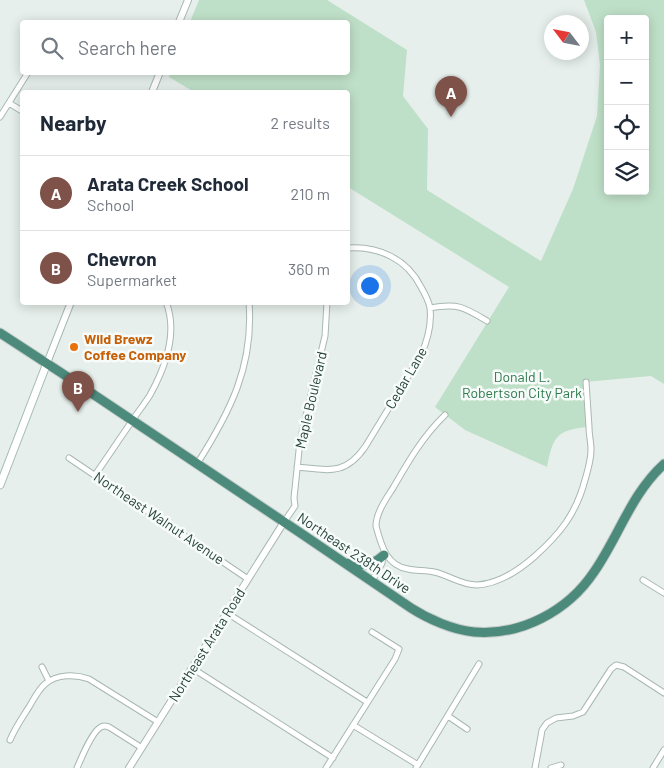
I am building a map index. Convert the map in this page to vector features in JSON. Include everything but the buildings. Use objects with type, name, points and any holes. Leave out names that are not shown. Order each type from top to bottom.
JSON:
[{"type":"highway","name":"Northeast 238th Drive","points":[[0,333],[421,614],[472,632],[500,631],[516,628],[536,621],[564,605],[584,585],[602,561],[638,495],[647,481],[664,464]]},
{"type":"highway","points":[[344,562],[362,565],[372,563],[384,554]]},
{"type":"main road","points":[[0,485],[47,363]]},
{"type":"street","points":[[180,20],[188,0]]},
{"type":"street","points":[[0,117],[26,75]]},
{"type":"street","points":[[153,90],[159,75]]},
{"type":"street","points":[[9,103],[20,110]]},
{"type":"street","name":"Cedar Lane","points":[[297,467],[334,470],[348,465],[360,454],[426,345],[429,332],[430,308],[428,299],[414,275],[402,263],[377,250],[350,248]]},
{"type":"street","points":[[47,363],[70,305]]},
{"type":"street","points":[[95,475],[150,394],[166,358],[171,331],[167,305]]},
{"type":"street","points":[[197,464],[220,426],[237,389],[248,343],[249,305]]},
{"type":"street","name":"Maple Boulevard","points":[[284,522],[290,513],[294,498],[300,442],[326,336],[327,305]]},
{"type":"street","points":[[430,308],[459,306],[487,321]]},
{"type":"street","points":[[384,554],[401,567],[438,573],[462,583],[479,585],[490,583],[506,576],[528,562],[562,529],[571,516],[583,488],[591,450],[586,382]]},
{"type":"street","points":[[372,581],[382,563],[384,554],[376,526],[381,508],[414,452],[445,415]]},
{"type":"street","name":"Northeast Walnut Avenue","points":[[69,458],[248,579]]},
{"type":"street","name":"Northeast Arata Road","points":[[129,768],[284,522]]},
{"type":"street","points":[[644,580],[664,593]]},
{"type":"street","points":[[227,613],[368,702]]},
{"type":"street","points":[[326,768],[399,649],[372,632]]},
{"type":"street","points":[[353,725],[417,766],[479,664]]},
{"type":"street","points":[[540,768],[535,768],[540,736],[547,723],[556,718],[573,716],[583,712],[611,669],[616,665],[624,667],[664,693]]},
{"type":"street","points":[[42,667],[49,681]]},
{"type":"street","points":[[192,668],[333,758]]},
{"type":"street","points":[[10,740],[38,692],[49,681],[62,676],[89,679],[158,722]]},
{"type":"street","points":[[448,716],[467,729]]},
{"type":"street","points":[[76,768],[100,727],[109,727],[142,748]]},
{"type":"street","points":[[653,768],[664,750]]},
{"type":"street","points":[[551,768],[561,765]]},
{"type":"green space","name":"Donald L. Robertson City Park","points":[[199,0],[327,0],[407,50],[403,96],[428,129],[427,190],[541,261],[573,189],[597,116],[600,65],[596,32],[584,0],[664,0],[664,384],[651,376],[585,382],[588,427],[569,430],[558,437],[551,449],[547,467],[465,430],[435,407],[509,287],[350,188],[350,90],[191,90],[169,77],[170,75],[350,75],[350,20],[191,20]]},
{"type":"place","name":"Arata Creek School","points":[[451,117]]},
{"type":"place","name":"Wild Brewz Coffee Company","points":[[74,347]]},
{"type":"place","name":"Chevron","points":[[78,412]]}]
